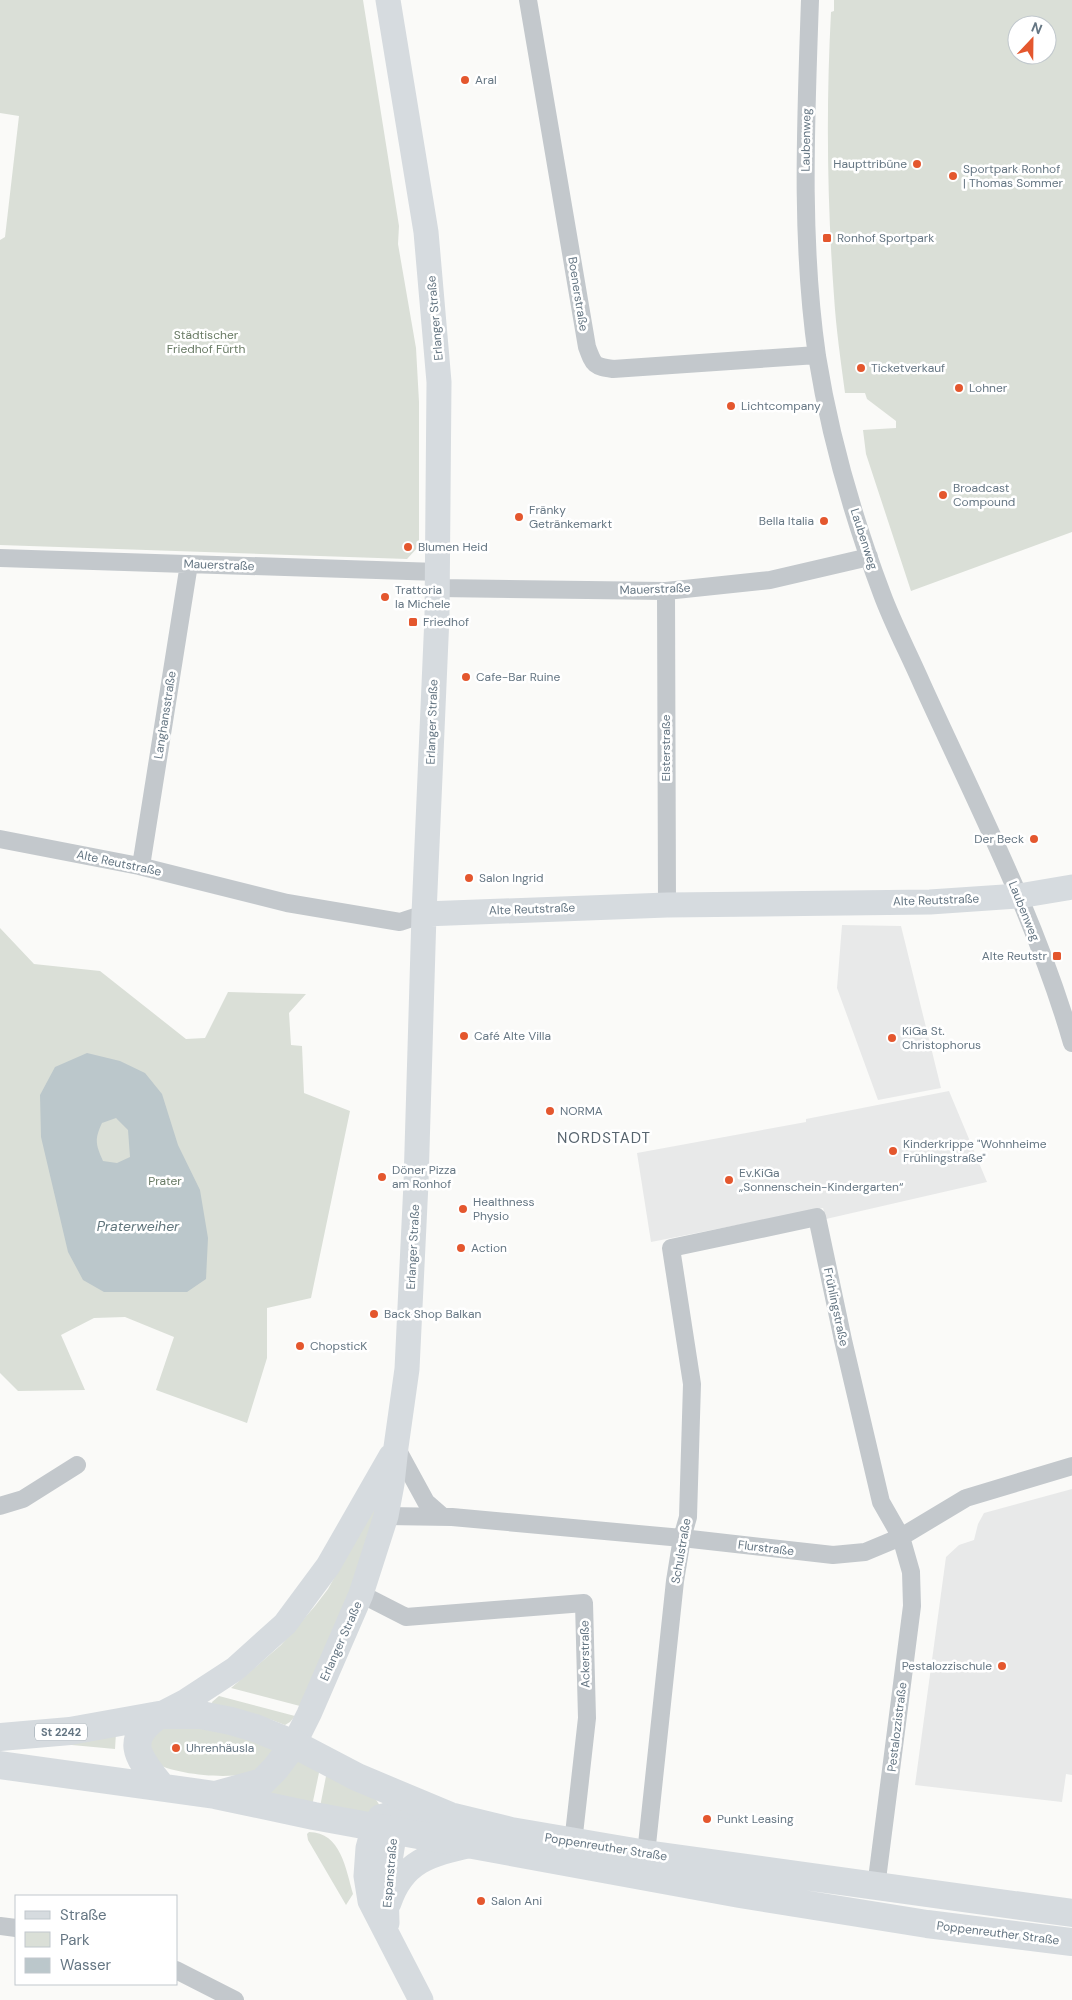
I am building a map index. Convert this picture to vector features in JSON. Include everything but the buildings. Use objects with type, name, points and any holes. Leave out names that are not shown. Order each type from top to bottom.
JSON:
[{"type":"main road","name":"Erlanger Straße","points":[[294,1744],[362,1594],[386,1516],[407,1368],[416,1183],[424,914],[438,580],[440,382],[426,232],[388,0]]},
{"type":"main road","name":"Alte Reutstraße","points":[[424,914],[667,905],[930,902],[1019,896],[1072,887]]},
{"type":"main road","name":"Erlanger Straße","points":[[0,1737],[70,1731],[159,1715],[186,1701],[235,1669],[285,1624],[338,1550],[396,1447]]},
{"type":"main road","name":"Poppenreuther Straße","points":[[159,1715],[201,1715],[255,1728],[294,1744],[383,1788],[450,1816],[511,1831],[646,1854],[1072,1913]]},
{"type":"main road","name":"St 2242","points":[[159,1715],[145,1725],[140,1733],[138,1754],[142,1763],[161,1786]]},
{"type":"main road","name":"St 2242","points":[[0,1765],[215,1795],[262,1782],[275,1769],[294,1744]]},
{"type":"main road","name":"Espanstraße","points":[[383,1788],[390,1802],[386,1823],[387,1920],[421,2000]]},
{"type":"main road","name":"Poppenreuther Straße","points":[[215,1795],[314,1816],[386,1823],[472,1845],[740,1894],[928,1924],[1072,1942]]},
{"type":"main road","points":[[386,1823],[450,1816]]},
{"type":"main road","points":[[387,1920],[396,1887],[413,1865],[427,1856],[472,1845]]},
{"type":"street","name":"Boenerstraße","points":[[528,0],[587,348],[592,361],[597,366],[614,369],[817,355]]},
{"type":"street","name":"Laubenweg","points":[[810,0],[804,151],[811,294],[817,355],[829,417],[844,476],[882,595],[1019,896],[1072,1043]]},
{"type":"street","name":"Mauerstraße","points":[[0,558],[189,564],[438,580],[666,591],[770,580],[869,557]]},
{"type":"street","name":"Langhansstraße","points":[[141,866],[189,564]]},
{"type":"street","name":"Elsterstraße","points":[[666,591],[667,905]]},
{"type":"street","name":"Alte Reutstraße","points":[[0,840],[141,866],[287,903],[400,922],[424,914]]},
{"type":"street","name":"Frühlingstraße","points":[[671,1248],[817,1216],[843,1340],[881,1502],[902,1537]]},
{"type":"street","name":"Schulstraße","points":[[646,1854],[675,1581],[682,1538],[688,1517],[692,1384],[671,1248]]},
{"type":"street","points":[[396,1447],[426,1502],[442,1516]]},
{"type":"street","points":[[0,1506],[23,1499],[77,1465]]},
{"type":"street","name":"Flurstraße","points":[[386,1516],[442,1516],[682,1538],[833,1555],[864,1552],[902,1537],[966,1498],[1072,1466]]},
{"type":"street","name":"Pestalozzistraße","points":[[876,1887],[912,1606],[911,1572],[902,1537]]},
{"type":"street","name":"Ackerstraße","points":[[362,1594],[406,1617],[584,1603],[587,1718],[573,1842]]},
{"type":"street","points":[[0,1926],[15,1928]]},
{"type":"street","points":[[178,1971],[235,2000]]},
{"type":"shaded area","name":"KiGa St. Christophorus","points":[[842,925],[901,926],[941,1088],[878,1100],[837,988]]},
{"type":"shaded area","points":[[949,1091],[987,1182],[826,1219],[823,1208],[651,1242],[637,1153],[806,1122],[806,1119]]},
{"type":"shaded area","name":"Pestalozzischule","points":[[1072,1489],[1072,1775],[1066,1774],[1062,1802],[915,1785],[946,1557],[959,1545],[974,1540],[978,1524],[984,1513]]},
{"type":"green space","name":"Städtischer Friedhof Fürth","points":[[0,0],[363,0],[399,226],[398,244],[416,348],[419,402],[419,546],[407,559],[0,545],[0,240],[5,237],[19,116],[0,113]]},
{"type":"green space","name":"Sportpark Ronhof | Thomas Sommer","points":[[834,0],[1072,0],[1072,532],[911,591],[866,454],[863,430],[896,428],[896,421],[867,399],[865,393],[845,393],[835,308],[829,189],[828,119],[831,12],[834,11]]},
{"type":"green space","name":"Prater","points":[[0,928],[34,964],[100,971],[186,1039],[205,1038],[228,992],[306,994],[289,1013],[291,1045],[302,1046],[304,1093],[350,1111],[311,1298],[267,1308],[267,1358],[247,1423],[156,1390],[174,1337],[125,1317],[94,1318],[61,1335],[85,1390],[18,1391],[0,1373]]},
{"type":"green space","points":[[375,1504],[378,1505],[349,1602],[300,1706],[231,1688],[281,1645],[315,1606],[328,1589]]},
{"type":"green space","points":[[219,1696],[295,1716],[285,1725],[272,1720],[213,1708],[212,1702]]},
{"type":"green space","points":[[183,1724],[266,1741],[273,1750],[267,1765],[251,1773],[235,1775],[211,1776],[185,1772],[173,1770],[153,1762],[148,1736],[163,1726]]},
{"type":"green space","points":[[116,1733],[115,1749],[61,1744]]},
{"type":"green space","points":[[297,1758],[320,1768],[312,1806],[264,1793]]},
{"type":"green space","points":[[327,1771],[375,1798],[380,1806],[367,1814],[320,1807]]},
{"type":"green space","points":[[309,1832],[328,1838],[340,1854],[353,1894],[346,1905],[308,1840],[307,1834]]},
{"type":"water","name":"Praterweiher","points":[[87,1053],[120,1061],[145,1073],[162,1094],[178,1145],[200,1190],[208,1238],[206,1279],[187,1292],[104,1292],[83,1280],[68,1252],[41,1137],[40,1095],[55,1067]],"holes":[[[116,1118],[128,1130],[130,1157],[117,1163],[103,1161],[97,1142],[102,1123]]]},
{"type":"place","name":"Aral","points":[[465,80]]},
{"type":"place","name":"Haupttribüne","points":[[917,164]]},
{"type":"place","name":"Sportpark Ronhof | Thomas Sommer","points":[[953,176]]},
{"type":"place","name":"Ronhof Sportpark","points":[[827,238]]},
{"type":"place","name":"Ticketverkauf","points":[[861,368]]},
{"type":"place","name":"Lohner","points":[[959,388]]},
{"type":"place","name":"Lichtcompany","points":[[731,406]]},
{"type":"place","name":"Broadcast Compound","points":[[943,495]]},
{"type":"place","name":"Fränky Getränkemarkt","points":[[519,517]]},
{"type":"place","name":"Bella Italia","points":[[824,521]]},
{"type":"place","name":"Blumen Heid","points":[[408,547]]},
{"type":"place","name":"Trattoria la Michele","points":[[385,597]]},
{"type":"place","name":"Friedhof","points":[[413,622]]},
{"type":"place","name":"Cafe-Bar Ruine","points":[[466,677]]},
{"type":"place","name":"Der Beck","points":[[1034,839]]},
{"type":"place","name":"Salon Ingrid","points":[[469,878]]},
{"type":"place","name":"Alte Reutstr","points":[[1057,956]]},
{"type":"place","name":"Café Alte Villa","points":[[464,1036]]},
{"type":"place","name":"KiGa St. Christophorus","points":[[892,1038]]},
{"type":"place","name":"NORMA","points":[[550,1111]]},
{"type":"place","name":"Kinderkrippe \"Wohnheime Frühlingstraße\"","points":[[893,1151]]},
{"type":"place","name":"Döner Pizza am Ronhof","points":[[382,1177]]},
{"type":"place","name":"Ev.KiGa „Sonnenschein-Kindergarten“","points":[[729,1180]]},
{"type":"place","name":"Healthness Physio","points":[[463,1209]]},
{"type":"place","name":"Action","points":[[461,1248]]},
{"type":"place","name":"Back Shop Balkan","points":[[374,1314]]},
{"type":"place","name":"ChopsticK","points":[[300,1346]]},
{"type":"place","name":"Pestalozzischule","points":[[1002,1666]]},
{"type":"place","name":"Uhrenhäusla","points":[[176,1748]]},
{"type":"place","name":"Punkt Leasing","points":[[707,1819]]},
{"type":"place","name":"Salon Ani","points":[[481,1901]]},
{"type":"district","name":"NORDSTADT","points":[[604,1138]]}]
